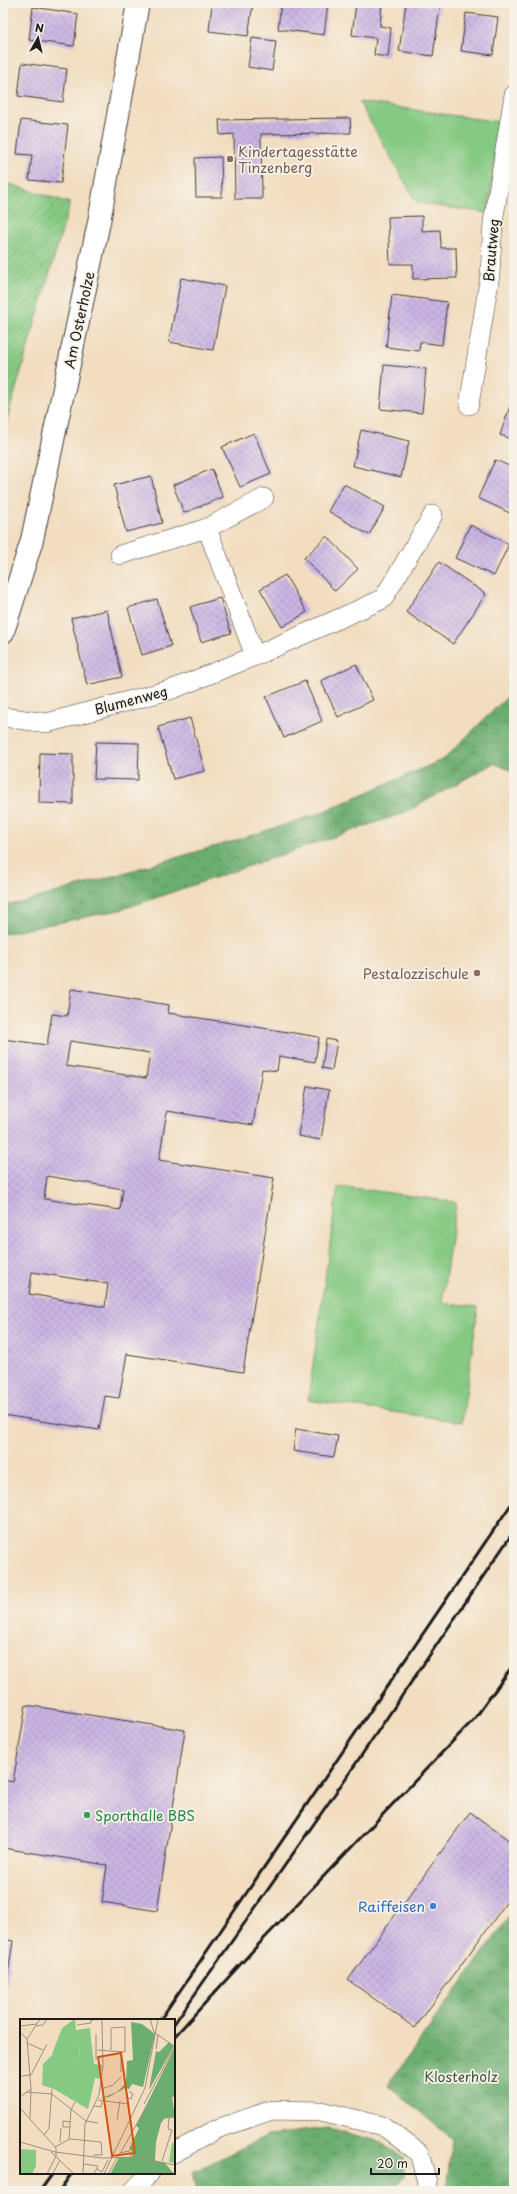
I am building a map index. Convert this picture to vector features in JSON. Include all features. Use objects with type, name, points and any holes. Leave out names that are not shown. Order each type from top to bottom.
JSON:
[{"type":"street","name":"Am Osterholze","points":[[3,632],[32,540],[100,222],[138,3]]},
{"type":"street","name":"Brautweg","points":[[469,405],[490,275],[493,222],[514,95]]},
{"type":"street","points":[[120,555],[207,528],[264,498]]},
{"type":"street","name":"Blumenweg","points":[[3,717],[47,723],[173,689],[255,656],[383,599],[433,515]]},
{"type":"street","points":[[207,528],[255,656]]},
{"type":"street","points":[[175,2152],[216,2130],[272,2110],[321,2111],[383,2126],[419,2153],[427,2182],[426,2191]]},
{"type":"street","points":[[133,2191],[149,2174]]},
{"type":"green space","points":[[359,102],[499,122],[488,213],[417,203]]},
{"type":"green space","points":[[3,182],[70,203],[3,433]]},
{"type":"green space","points":[[514,690],[514,772],[494,763],[404,813],[120,910],[3,934],[3,905],[20,903],[237,840],[315,815],[444,759]]},
{"type":"green space","points":[[338,1186],[456,1202],[442,1302],[478,1307],[462,1422],[308,1400]]},
{"type":"green space","name":"Klosterholz","points":[[514,1910],[514,2191],[446,2191],[452,2139],[388,2085]]},
{"type":"green space","points":[[329,2128],[381,2142],[404,2158],[404,2177],[392,2191],[197,2191],[193,2172],[268,2135]]},
{"type":"building","points":[[212,3],[253,4],[248,36],[209,31]]},
{"type":"building","points":[[281,3],[328,3],[324,35],[278,29]]},
{"type":"building","points":[[356,3],[382,3],[380,26],[391,28],[388,57],[374,55],[376,38],[352,35]]},
{"type":"building","points":[[406,3],[440,7],[433,56],[399,51]]},
{"type":"building","points":[[33,7],[78,14],[74,46],[29,40]]},
{"type":"building","points":[[466,13],[498,17],[493,55],[461,51]]},
{"type":"building","points":[[252,38],[276,41],[272,71],[248,67]]},
{"type":"building","points":[[22,63],[67,69],[63,102],[18,96]]},
{"type":"building","points":[[350,118],[351,133],[261,134],[262,199],[235,199],[234,134],[220,135],[219,120]]},
{"type":"building","points":[[21,120],[68,125],[61,183],[29,180],[32,155],[17,154]]},
{"type":"building","points":[[221,157],[222,197],[196,197],[195,158]]},
{"type":"building","points":[[422,216],[422,231],[440,230],[441,248],[456,248],[457,278],[413,279],[413,264],[390,264],[388,217]]},
{"type":"building","points":[[181,278],[225,286],[213,350],[169,342]]},
{"type":"building","points":[[392,295],[447,302],[442,345],[420,342],[419,351],[386,347]]},
{"type":"building","points":[[384,365],[426,369],[422,413],[380,409]]},
{"type":"building","points":[[514,395],[514,440],[500,435]]},
{"type":"building","points":[[361,430],[409,441],[401,477],[353,466]]},
{"type":"building","points":[[254,433],[271,474],[240,487],[222,447]]},
{"type":"building","points":[[495,460],[514,468],[514,515],[478,498]]},
{"type":"building","points":[[212,469],[223,497],[184,513],[173,485]]},
{"type":"building","points":[[151,476],[162,523],[126,532],[114,485]]},
{"type":"building","points":[[344,484],[385,507],[369,535],[328,511]]},
{"type":"building","points":[[470,525],[509,544],[494,576],[455,558]]},
{"type":"building","points":[[327,536],[358,569],[335,591],[304,558]]},
{"type":"building","points":[[439,562],[486,594],[453,644],[406,612]]},
{"type":"building","points":[[285,575],[307,612],[282,627],[260,589]]},
{"type":"building","points":[[220,598],[231,633],[201,642],[190,607]]},
{"type":"building","points":[[157,599],[171,646],[142,655],[128,608]]},
{"type":"building","points":[[107,610],[122,677],[87,685],[71,618]]},
{"type":"building","points":[[356,664],[373,700],[338,717],[321,681]]},
{"type":"building","points":[[305,681],[322,721],[284,738],[266,697]]},
{"type":"building","points":[[190,718],[205,771],[173,779],[158,727]]},
{"type":"building","points":[[96,742],[139,743],[138,780],[94,779]]},
{"type":"building","points":[[40,753],[73,754],[73,804],[39,803]]},
{"type":"building","points":[[71,989],[169,1005],[168,1013],[319,1037],[315,1062],[279,1056],[277,1071],[262,1069],[253,1125],[167,1111],[159,1160],[274,1178],[243,1372],[127,1354],[119,1398],[105,1396],[99,1430],[3,1415],[3,1039],[47,1045],[52,1014],[67,1016]],"holes":[[[70,1041],[150,1053],[146,1078],[66,1066]],[[47,1176],[123,1189],[120,1210],[44,1199]],[[32,1272],[108,1284],[105,1307],[29,1294]]]},
{"type":"building","points":[[326,1039],[337,1041],[332,1070],[322,1068]]},
{"type":"building","points":[[307,1086],[329,1090],[321,1140],[298,1136]]},
{"type":"building","points":[[296,1429],[338,1436],[334,1457],[293,1451]]},
{"type":"building","name":"Sporthalle BBS","points":[[26,1705],[185,1730],[157,1911],[102,1902],[107,1865],[3,1848],[3,1780],[13,1782]]},
{"type":"building","points":[[470,1812],[514,1844],[514,1892],[415,2028],[348,1980]]},
{"type":"building","points":[[3,1939],[13,1941],[6,1987],[3,1986]]},
{"type":"railway","points":[[161,2019],[514,1500]]},
{"type":"railway","points":[[175,2023],[348,1775],[514,1531]]},
{"type":"railway","points":[[175,2036],[258,1945],[475,1718],[514,1664]]},
{"type":"railway","points":[[40,2191],[52,2174]]},
{"type":"railway","points":[[59,2191],[71,2174]]},
{"type":"place","name":"Kindertagesstätte Tinzenberg","points":[[230,159]]},
{"type":"place","name":"Pestalozzischule","points":[[477,973]]},
{"type":"place","name":"Sporthalle BBS","points":[[87,1815]]},
{"type":"place","name":"Raiffeisen","points":[[433,1906]]}]
